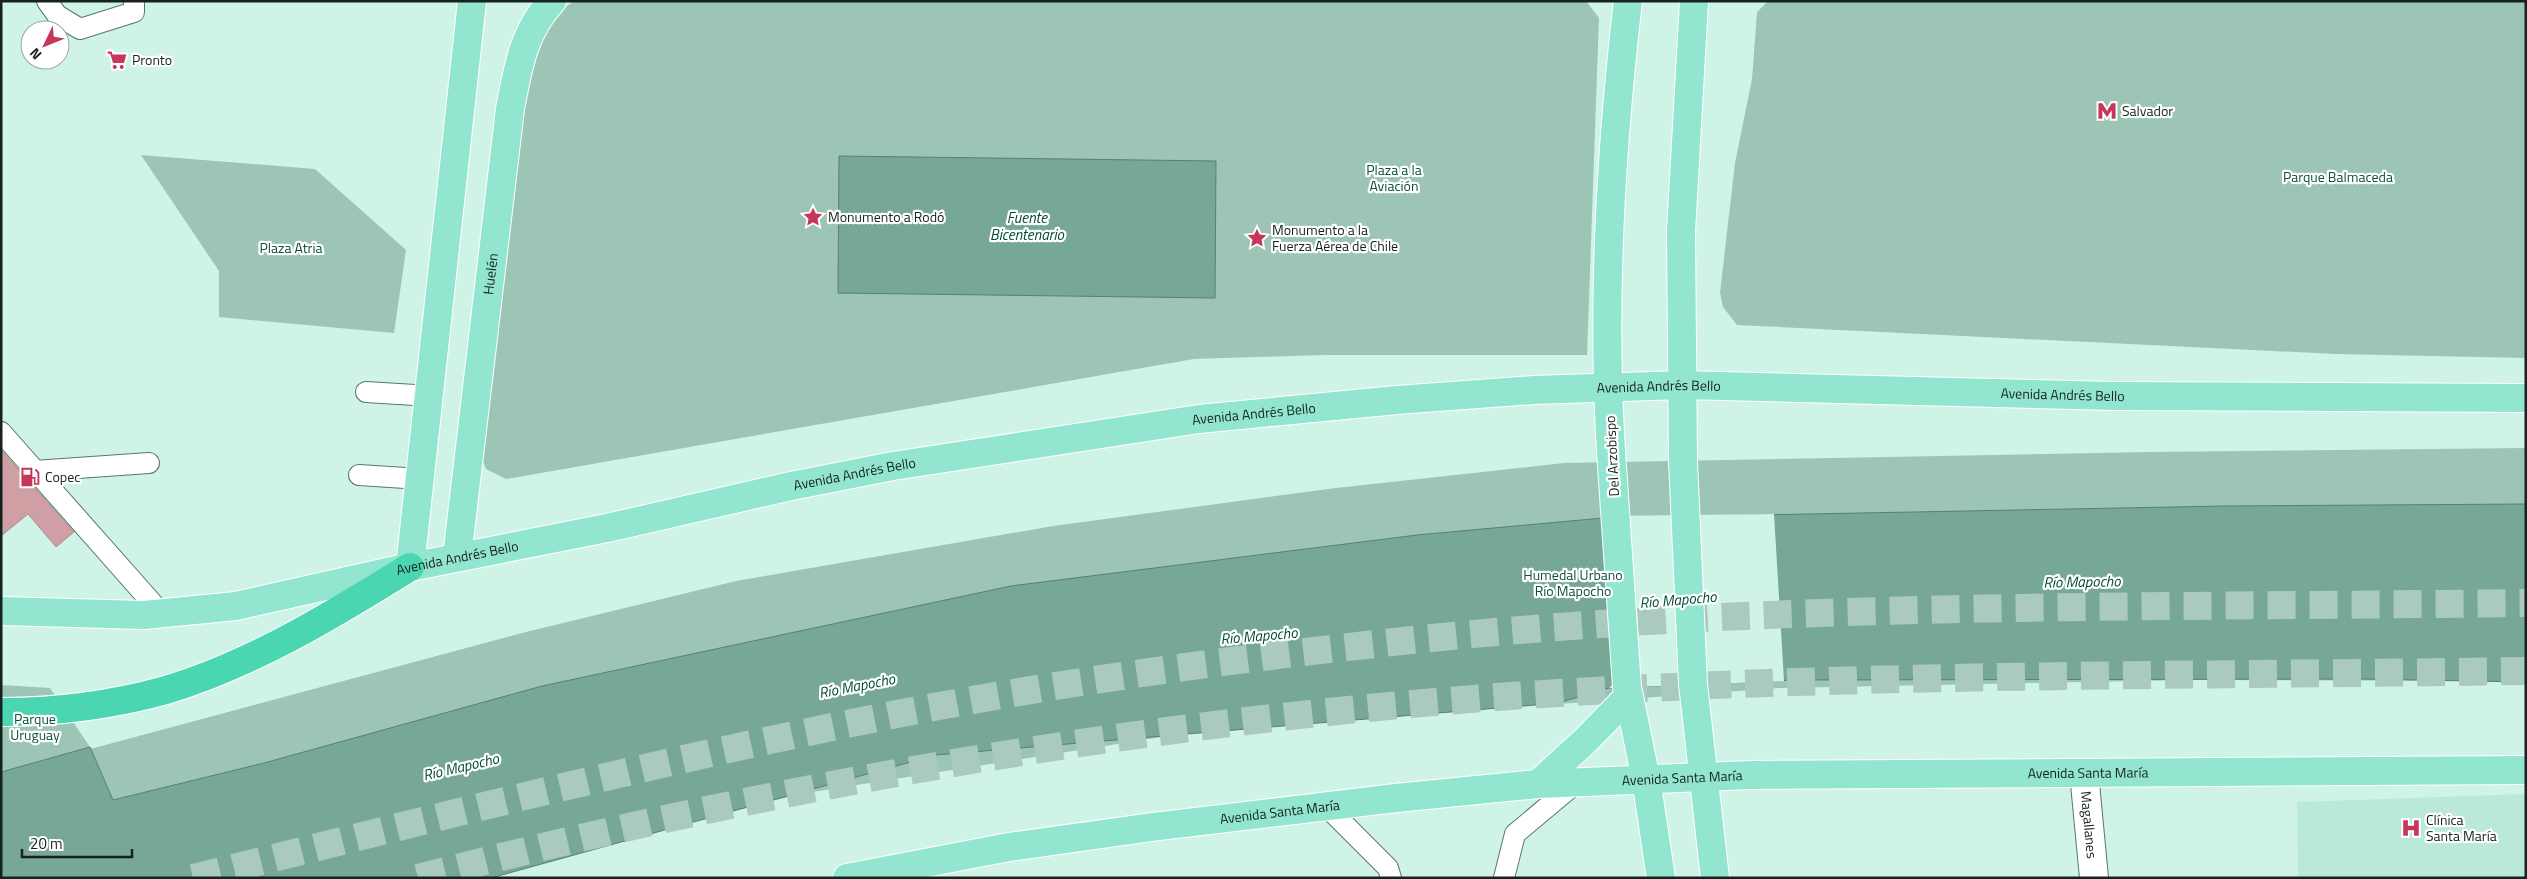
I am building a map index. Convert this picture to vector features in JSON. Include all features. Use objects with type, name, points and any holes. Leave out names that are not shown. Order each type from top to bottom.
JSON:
[{"type":"highway","points":[[1,712],[62,710],[111,703],[186,683],[290,637],[343,608],[410,567]]},
{"type":"main road","points":[[410,567],[431,396],[472,1]]},
{"type":"main road","name":"Huelén","points":[[457,558],[510,109],[525,40],[542,12],[552,1]]},
{"type":"main road","name":"Del Arzobispo","points":[[1628,1],[1611,203],[1608,386],[1628,692],[1646,779],[1661,878]]},
{"type":"main road","points":[[1694,1],[1681,230],[1683,461],[1693,684],[1715,878]]},
{"type":"main road","name":"Avenida Andrés Bello","points":[[1,611],[70,614],[162,614],[236,606],[410,567],[607,528],[791,486],[921,462],[1105,432],[1199,419],[1387,401],[1608,386],[1682,385],[2114,396],[2526,398]]},
{"type":"main road","points":[[1538,784],[1586,740],[1628,692]]},
{"type":"main road","name":"Avenida Santa María","points":[[847,878],[1010,847],[1326,806],[1538,784],[1704,778],[2526,770]]},
{"type":"street","name":"Magallanes","points":[[2084,773],[2094,878]]},
{"type":"lane","points":[[47,1],[56,15],[80,29],[134,12],[134,1]]},
{"type":"lane","points":[[366,392],[431,396]]},
{"type":"lane","points":[[5,445],[34,472],[162,614]]},
{"type":"lane","points":[[34,472],[148,463]]},
{"type":"lane","points":[[359,475],[421,479]]},
{"type":"lane","points":[[1504,878],[1515,834],[1577,782]]},
{"type":"lane","points":[[1326,806],[1388,868],[1391,878]]},
{"type":"shaded area","name":"Clínica Santa María","points":[[2526,794],[2526,878],[2298,878],[2297,802]]},
{"type":"green space","name":"Plaza a la Aviación","points":[[574,1],[1586,1],[1599,18],[1587,355],[1323,355],[1194,359],[506,479],[486,469],[481,456],[528,66],[551,18]]},
{"type":"green space","name":"Parque Balmaceda","points":[[1768,1],[2526,1],[2526,358],[2336,354],[1737,325],[1723,307],[1720,293],[1735,163],[1752,79],[1757,12]]},
{"type":"green space","name":"Plaza Atria","points":[[141,155],[315,169],[406,250],[394,333],[219,317],[219,271]]},
{"type":"green space","name":"Humedal Urbano Río Mapocho","points":[[2526,448],[2526,681],[2188,680],[1781,688],[1212,729],[800,794],[467,878],[1,878],[1,773],[526,632],[736,581],[1053,526],[1336,488],[1564,463],[2149,452]]},
{"type":"green space","name":"Parque Uruguay","points":[[1,685],[50,688],[90,747],[1,772]]},
{"type":"water","name":"Fuente Bicentenario","points":[[839,156],[1216,161],[1215,298],[838,293]]},
{"type":"water","name":"Humedal Urbano Río Mapocho","points":[[2526,504],[2526,682],[2361,679],[1792,680],[1609,688],[1558,703],[936,755],[491,878],[1,878],[1,772],[90,747],[113,800],[264,763],[542,686],[1011,586],[1417,535],[1603,518],[2224,506]]},
{"type":"pier","points":[[1774,514],[1784,681],[1609,688],[1617,680],[1604,516]]},
{"type":"building","points":[[1,450],[74,532],[56,547],[28,514],[1,536]]},
{"type":"tunnel","points":[[193,878],[544,791],[720,751],[897,714],[1072,683],[1189,666],[1366,645],[1511,631],[1655,621],[1800,614],[1945,609],[2526,603]]},
{"type":"tunnel","points":[[418,878],[688,814],[824,786],[1098,740],[1374,707],[1512,696],[1638,689],[1892,679],[2526,671]]},
{"type":"place","name":"Pronto","points":[[117,60]]},
{"type":"place","name":"Salvador","points":[[2107,111]]},
{"type":"place","name":"Monumento a Rodó","points":[[813,217]]},
{"type":"place","name":"Monumento a la Fuerza Aérea de Chile","points":[[1257,238]]},
{"type":"place","name":"Copec","points":[[30,477]]},
{"type":"place","name":"Clínica Santa María","points":[[2411,828]]},
{"type":"water label","name":"Río Mapocho","points":[[2082,582]]},
{"type":"water label","name":"Río Mapocho","points":[[1678,600]]},
{"type":"water label","name":"Río Mapocho","points":[[1259,636]]},
{"type":"water label","name":"Río Mapocho","points":[[857,686]]},
{"type":"water label","name":"Río Mapocho","points":[[461,767]]}]
